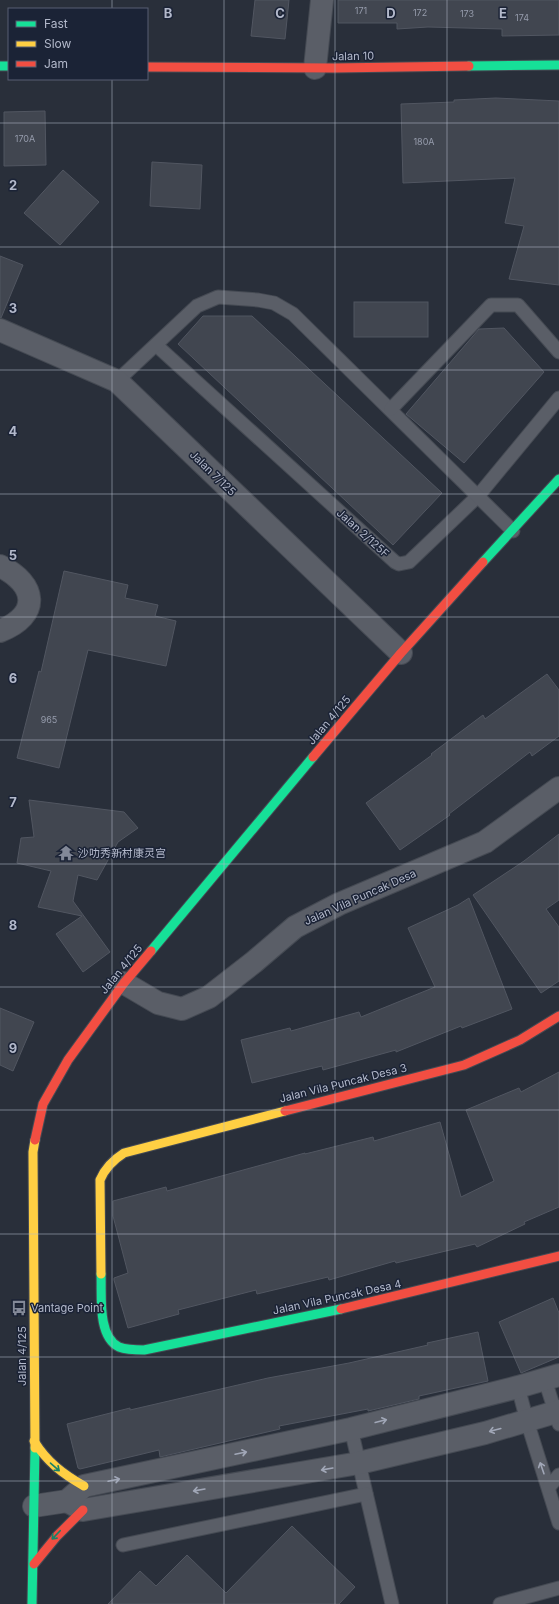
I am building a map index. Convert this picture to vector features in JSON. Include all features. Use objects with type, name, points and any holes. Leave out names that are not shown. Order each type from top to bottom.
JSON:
[{"type":"street","points":[[315,68],[322,0]]},
{"type":"street","name":"Jalan 10","points":[[148,67],[315,68],[559,65]]},
{"type":"street","name":"Jalan 7/125","points":[[0,330],[117,380],[401,653]]},
{"type":"street","name":"Jalan 4/125","points":[[32,1604],[34,1564],[33,1152],[42,1104],[68,1060],[124,983],[401,653],[559,479]]},
{"type":"street","points":[[0,566],[23,582],[29,591],[28,607],[21,617],[10,627],[0,631]]},
{"type":"street","name":"Jalan Vila Puncak Desa","points":[[124,983],[158,1003],[182,1008],[210,997],[295,927],[339,904],[485,842],[559,788]]},
{"type":"street","name":"Jalan Vila Puncak Desa 3","points":[[119,1348],[111,1340],[105,1330],[102,1315],[100,1180],[104,1170],[112,1161],[124,1152],[464,1065],[520,1040],[559,1016]]},
{"type":"street","name":"Jalan Vila Puncak Desa 4","points":[[119,1348],[131,1351],[144,1350],[341,1309],[559,1256]]},
{"type":"street","points":[[34,1441],[43,1456],[56,1469],[84,1486],[351,1429],[552,1377]]},
{"type":"street","points":[[34,1506],[75,1506],[359,1463],[527,1421],[558,1416]]},
{"type":"street","points":[[34,1564],[75,1506],[84,1486]]},
{"type":"lane","points":[[117,380],[197,306],[218,297],[258,300],[274,303],[293,314],[513,531]]},
{"type":"lane","points":[[391,409],[490,305],[518,305],[559,352]]},
{"type":"lane","name":"Jalan 2/125F","points":[[156,345],[389,557],[399,564],[409,562],[478,496],[559,398]]},
{"type":"lane","points":[[552,1377],[558,1416]]},
{"type":"lane","points":[[518,1387],[559,1523]]},
{"type":"lane","points":[[351,1429],[392,1604]]},
{"type":"lane","points":[[549,1487],[559,1475]]},
{"type":"lane","points":[[123,1545],[366,1494]]},
{"type":"lane","points":[[500,1604],[559,1588]]},
{"type":"building","points":[[255,0],[289,0],[285,39],[251,36]]},
{"type":"building","points":[[338,0],[559,0],[559,35],[502,36],[502,29],[428,27],[397,29],[397,23],[338,23]]},
{"type":"building","points":[[496,98],[559,101],[559,285],[509,279],[524,226],[505,223],[515,178],[403,183],[401,104],[454,102],[454,100]]},
{"type":"building","points":[[45,111],[46,165],[4,166],[4,112]]},
{"type":"building","points":[[152,162],[202,165],[200,209],[150,206]]},
{"type":"building","points":[[63,170],[99,202],[60,245],[24,213]]},
{"type":"building","points":[[0,256],[23,265],[1,318],[0,318]]},
{"type":"building","points":[[354,302],[428,302],[428,337],[354,337]]},
{"type":"building","points":[[203,316],[252,316],[442,493],[393,545],[178,344]]},
{"type":"building","points":[[504,328],[544,372],[464,463],[406,414],[479,329]]},
{"type":"building","points":[[64,571],[128,585],[125,598],[158,605],[155,616],[176,621],[166,666],[88,650],[59,768],[17,758],[39,671],[41,672]]},
{"type":"building","points":[[547,674],[559,690],[559,736],[532,756],[530,752],[449,814],[450,815],[400,850],[366,803],[432,755],[431,754],[483,715],[485,719]]},
{"type":"building","name":"沙叻秀新村康灵宫","points":[[29,800],[124,812],[138,828],[118,842],[97,880],[78,875],[73,901],[110,952],[83,972],[56,934],[82,916],[38,907],[51,871],[17,863],[21,838],[34,837]]},
{"type":"building","points":[[559,834],[559,900],[546,909],[559,927],[559,981],[541,993],[473,895],[524,861]]},
{"type":"building","points":[[469,898],[512,1009],[462,1028],[461,1026],[396,1052],[396,1050],[323,1070],[322,1066],[252,1083],[241,1040],[290,1028],[291,1031],[359,1012],[361,1017],[435,987],[408,928],[458,905]]},
{"type":"building","points":[[0,1008],[34,1022],[13,1071],[0,1065]]},
{"type":"building","points":[[559,1072],[559,1207],[524,1222],[525,1224],[477,1247],[475,1244],[396,1263],[395,1261],[329,1280],[328,1277],[257,1294],[256,1290],[178,1310],[179,1314],[128,1328],[114,1280],[114,1278],[128,1273],[113,1216],[113,1201],[166,1187],[167,1191],[305,1153],[373,1137],[374,1141],[440,1122],[461,1197],[494,1181],[466,1110],[519,1088],[521,1092]]},
{"type":"building","points":[[553,1298],[559,1313],[559,1357],[521,1373],[499,1322]]},
{"type":"building","points":[[478,1332],[488,1381],[419,1396],[419,1399],[368,1411],[368,1409],[279,1426],[280,1429],[160,1457],[159,1450],[80,1469],[78,1468],[67,1424],[130,1408],[130,1410],[268,1378],[349,1363],[428,1345],[427,1343]]},
{"type":"building","points":[[292,1526],[355,1587],[339,1604],[108,1604],[140,1571],[156,1586],[187,1555],[226,1593]]},
{"type":"traffic: fast","points":[[469,66],[559,65]]},
{"type":"traffic: fast","points":[[0,66],[8,66]]},
{"type":"traffic: fast","points":[[483,562],[559,479]]},
{"type":"traffic: fast","points":[[151,951],[313,757]]},
{"type":"traffic: fast","points":[[101,1274],[102,1314],[107,1334],[112,1342],[119,1347],[128,1349],[144,1350],[341,1309]]},
{"type":"traffic: fast","points":[[32,1604],[35,1448]]},
{"type":"traffic: slow","points":[[101,1274],[100,1180],[104,1172],[113,1161],[124,1153],[285,1111]]},
{"type":"traffic: slow","points":[[35,1140],[33,1152],[35,1448]]},
{"type":"traffic: slow","points":[[34,1441],[44,1455],[56,1467],[84,1486]]},
{"type":"traffic: jam","points":[[148,67],[334,68],[469,66]]},
{"type":"traffic: jam","points":[[313,757],[401,653],[483,562]]},
{"type":"traffic: jam","points":[[35,1140],[43,1104],[68,1060],[124,983],[151,951]]},
{"type":"traffic: jam","points":[[285,1111],[464,1065],[520,1040],[559,1016]]},
{"type":"traffic: jam","points":[[341,1309],[559,1256]]},
{"type":"traffic: jam","points":[[34,1564],[57,1536],[83,1510]]},
{"type":"place","name":"沙叻秀新村康灵宫","points":[[66,853]]},
{"type":"place","name":"Vantage Point","points":[[19,1308]]}]
